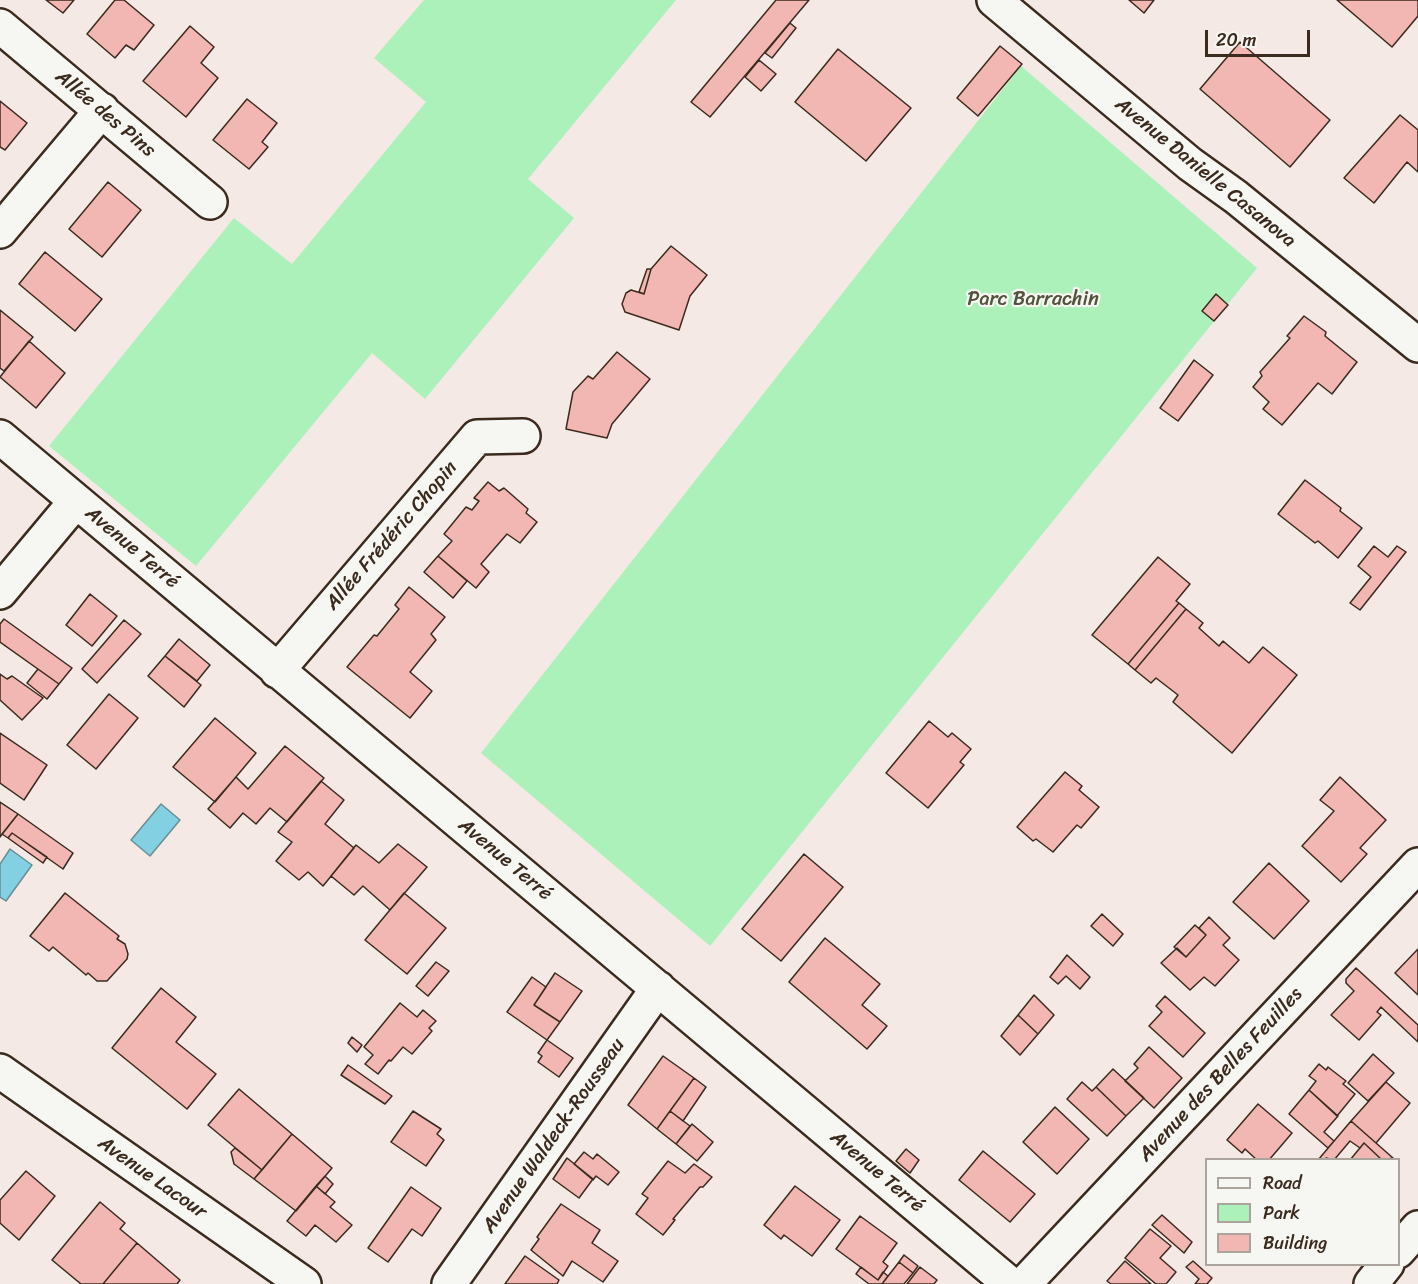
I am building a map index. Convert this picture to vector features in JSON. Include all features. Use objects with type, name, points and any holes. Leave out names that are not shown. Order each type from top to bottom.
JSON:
[{"type":"street","name":"Avenue Danielle Casanova","points":[[994,0],[1190,164],[1236,197],[1418,345]]},
{"type":"street","name":"Allée des Pins","points":[[0,26],[210,202]]},
{"type":"street","points":[[0,231],[102,110]]},
{"type":"street","name":"Allée Frédéric Chopin","points":[[277,671],[477,436],[523,436]]},
{"type":"street","name":"Avenue Terré","points":[[0,437],[1010,1284]]},
{"type":"street","points":[[0,592],[76,501]]},
{"type":"street","name":"Avenue des Belles Feuilles","points":[[1024,1284],[1418,866]]},
{"type":"street","name":"Avenue Waldeck-Rousseau","points":[[448,1284],[658,988]]},
{"type":"street","name":"Avenue Lacour","points":[[0,1071],[304,1284]]},
{"type":"street","points":[[1400,1249],[1418,1227]]},
{"type":"street","points":[[1371,1284],[1385,1266]]},
{"type":"green space","points":[[424,0],[676,0],[528,179],[574,218],[425,399],[372,353],[196,566],[49,446],[234,218],[292,264],[426,102],[374,58]]},
{"type":"green space","name":"Parc Barrachin","points":[[1021,66],[1257,268],[710,946],[481,753]]},
{"type":"water","points":[[161,804],[180,820],[150,856],[131,840]]},
{"type":"water","points":[[10,849],[32,865],[6,901],[0,897],[0,864]]},
{"type":"building","points":[[46,0],[74,0],[63,13]]},
{"type":"building","points":[[115,0],[124,0],[154,25],[134,50],[126,45],[115,58],[87,34]]},
{"type":"building","points":[[776,0],[809,0],[710,117],[691,102]]},
{"type":"building","points":[[1129,0],[1154,0],[1144,13]]},
{"type":"building","points":[[1337,0],[1418,0],[1418,16],[1392,47]]},
{"type":"building","points":[[790,23],[796,28],[772,58],[765,53]]},
{"type":"building","points":[[190,26],[214,47],[201,63],[218,78],[186,117],[143,81]]},
{"type":"building","points":[[1240,42],[1330,120],[1290,167],[1200,89]]},
{"type":"building","points":[[1000,46],[1022,64],[978,116],[957,98]]},
{"type":"building","points":[[838,49],[911,108],[866,161],[795,102]]},
{"type":"building","points":[[759,60],[776,74],[761,91],[745,77]]},
{"type":"building","points":[[247,99],[277,123],[262,142],[268,147],[249,169],[213,140]]},
{"type":"building","points":[[0,101],[27,123],[5,150],[0,147]]},
{"type":"building","points":[[1400,115],[1418,130],[1418,172],[1407,162],[1374,203],[1344,178]]},
{"type":"building","points":[[108,182],[141,210],[102,257],[69,229]]},
{"type":"building","points":[[671,246],[707,275],[690,296],[679,330],[625,312],[622,304],[626,293],[631,290],[644,294],[651,269]]},
{"type":"building","points":[[45,252],[102,299],[75,331],[19,284]]},
{"type":"building","points":[[647,269],[651,269],[644,294],[639,292]]},
{"type":"building","points":[[1216,294],[1228,305],[1214,321],[1202,311]]},
{"type":"building","points":[[0,310],[33,337],[4,371],[0,368]]},
{"type":"building","points":[[1304,316],[1326,332],[1325,336],[1357,362],[1332,394],[1318,383],[1282,425],[1263,409],[1269,402],[1253,387],[1262,376],[1260,372],[1290,338],[1287,336]]},
{"type":"building","points":[[29,341],[65,373],[36,408],[0,377]]},
{"type":"building","points":[[617,352],[650,379],[612,424],[607,438],[566,429],[573,392],[588,376],[593,379]]},
{"type":"building","points":[[1194,360],[1213,375],[1178,421],[1160,408]]},
{"type":"building","points":[[1305,480],[1362,528],[1338,558],[1318,541],[1315,543],[1278,514]]},
{"type":"building","points":[[488,482],[499,491],[504,488],[528,509],[526,513],[537,522],[520,543],[507,534],[481,564],[489,572],[476,588],[438,556],[452,541],[444,534],[466,507],[472,510],[479,501],[474,498]]},
{"type":"building","points":[[1374,546],[1388,557],[1397,546],[1406,552],[1360,610],[1350,603],[1371,577],[1358,566]]},
{"type":"building","points":[[438,556],[467,581],[453,598],[424,572]]},
{"type":"building","points":[[1158,557],[1190,584],[1176,601],[1179,603],[1128,664],[1092,635]]},
{"type":"building","points":[[409,587],[445,617],[431,634],[436,640],[410,672],[432,691],[410,718],[347,667],[399,609],[395,605]]},
{"type":"building","points":[[90,594],[117,616],[92,646],[66,625]]},
{"type":"building","points":[[1179,603],[1186,609],[1135,670],[1128,664]]},
{"type":"building","points":[[1186,609],[1203,623],[1199,628],[1219,646],[1223,641],[1249,663],[1263,647],[1297,675],[1232,753],[1173,702],[1178,695],[1156,678],[1151,683],[1135,670]]},
{"type":"building","points":[[4,619],[72,668],[59,684],[0,642],[0,624]]},
{"type":"building","points":[[124,620],[141,634],[97,683],[82,669]]},
{"type":"building","points":[[179,639],[210,665],[197,681],[165,656]]},
{"type":"building","points":[[165,656],[201,685],[184,707],[148,676]]},
{"type":"building","points":[[38,669],[59,684],[47,699],[27,683]]},
{"type":"building","points":[[0,674],[7,679],[12,676],[43,698],[22,720],[0,700]]},
{"type":"building","points":[[109,694],[138,718],[96,769],[67,745]]},
{"type":"building","points":[[215,718],[256,753],[215,802],[173,767]]},
{"type":"building","points":[[929,721],[948,737],[952,733],[971,749],[960,762],[964,765],[928,808],[886,773]]},
{"type":"building","points":[[0,733],[47,765],[24,800],[0,783]]},
{"type":"building","points":[[285,746],[324,778],[287,822],[270,808],[256,824],[243,813],[230,828],[208,809],[236,777],[248,789]]},
{"type":"building","points":[[1065,772],[1082,786],[1079,790],[1099,807],[1081,828],[1077,825],[1053,852],[1036,839],[1033,841],[1017,827]]},
{"type":"building","points":[[1340,777],[1386,820],[1360,848],[1367,854],[1341,882],[1302,846],[1334,811],[1320,800]]},
{"type":"building","points":[[321,781],[344,800],[325,824],[354,848],[323,886],[308,872],[299,880],[276,861],[292,842],[278,832]]},
{"type":"building","points":[[0,802],[18,814],[0,837]]},
{"type":"building","points":[[18,814],[73,853],[63,869],[12,833],[8,838],[2,834]]},
{"type":"building","points":[[12,833],[47,857],[43,863],[8,838]]},
{"type":"building","points":[[398,844],[427,867],[390,910],[363,886],[354,895],[331,876],[356,845],[379,863]]},
{"type":"building","points":[[804,854],[843,887],[781,961],[742,929]]},
{"type":"building","points":[[1269,863],[1309,901],[1274,939],[1233,902]]},
{"type":"building","points":[[65,893],[119,936],[117,939],[125,944],[127,959],[107,981],[97,981],[88,973],[86,975],[53,947],[49,951],[30,936]]},
{"type":"building","points":[[404,893],[446,928],[407,974],[365,940]]},
{"type":"building","points":[[1102,914],[1123,934],[1113,946],[1091,926]]},
{"type":"building","points":[[1209,917],[1230,938],[1223,945],[1239,960],[1215,986],[1204,977],[1190,990],[1161,963],[1177,948],[1186,957],[1206,935],[1199,928]]},
{"type":"building","points":[[1195,925],[1206,935],[1186,957],[1174,947]]},
{"type":"building","points":[[825,938],[880,984],[862,1005],[887,1026],[867,1049],[789,982]]},
{"type":"building","points":[[1418,949],[1418,995],[1395,973]]},
{"type":"building","points":[[1067,955],[1090,977],[1080,989],[1066,976],[1058,984],[1050,977]]},
{"type":"building","points":[[436,962],[449,971],[428,996],[416,986]]},
{"type":"building","points":[[1356,968],[1418,1025],[1418,1042],[1381,1007],[1377,1012],[1381,1015],[1359,1040],[1331,1015],[1354,991],[1346,983],[1346,979]]},
{"type":"building","points":[[555,973],[582,991],[560,1022],[534,1005]]},
{"type":"building","points":[[532,977],[546,987],[534,1005],[560,1022],[547,1040],[507,1012]]},
{"type":"building","points":[[161,988],[196,1017],[176,1042],[216,1074],[187,1109],[112,1048]]},
{"type":"building","points":[[1034,995],[1054,1015],[1038,1034],[1018,1015]]},
{"type":"building","points":[[1165,996],[1205,1033],[1183,1057],[1149,1026],[1162,1012],[1156,1006]]},
{"type":"building","points":[[400,1003],[417,1017],[423,1010],[436,1021],[429,1028],[432,1031],[412,1054],[403,1047],[378,1074],[365,1064],[373,1055],[364,1047]]},
{"type":"building","points":[[1018,1015],[1038,1034],[1020,1055],[1001,1036]]},
{"type":"building","points":[[352,1037],[362,1045],[357,1052],[348,1043]]},
{"type":"building","points":[[547,1040],[573,1058],[559,1077],[538,1062],[542,1056],[538,1053]]},
{"type":"building","points":[[1149,1047],[1182,1078],[1154,1108],[1125,1081],[1138,1068],[1134,1064]]},
{"type":"building","points":[[1373,1054],[1394,1073],[1368,1101],[1348,1083]]},
{"type":"building","points":[[663,1056],[694,1078],[657,1129],[628,1105]]},
{"type":"building","points":[[1319,1064],[1326,1070],[1328,1067],[1346,1081],[1343,1084],[1355,1094],[1337,1116],[1309,1090],[1316,1081],[1309,1076]]},
{"type":"building","points":[[348,1065],[392,1096],[385,1104],[341,1075]]},
{"type":"building","points":[[1113,1069],[1144,1098],[1126,1116],[1096,1087]]},
{"type":"building","points":[[694,1078],[706,1087],[683,1121],[670,1111]]},
{"type":"building","points":[[1082,1082],[1092,1091],[1096,1087],[1126,1116],[1107,1136],[1067,1099]]},
{"type":"building","points":[[1386,1082],[1410,1103],[1376,1143],[1351,1121]]},
{"type":"building","points":[[239,1089],[292,1134],[262,1170],[208,1125]]},
{"type":"building","points":[[1309,1090],[1338,1116],[1324,1132],[1334,1141],[1328,1148],[1289,1114]]},
{"type":"building","points":[[1258,1104],[1292,1133],[1271,1158],[1255,1158],[1245,1149],[1242,1153],[1227,1140]]},
{"type":"building","points":[[1055,1107],[1089,1139],[1057,1174],[1023,1142]]},
{"type":"building","points":[[413,1111],[441,1129],[437,1134],[444,1140],[426,1166],[391,1142]]},
{"type":"building","points":[[670,1111],[690,1126],[676,1144],[657,1129]]},
{"type":"building","points":[[1351,1121],[1393,1158],[1380,1158],[1364,1143],[1360,1148],[1350,1141],[1336,1158],[1320,1158]]},
{"type":"building","points":[[692,1124],[713,1142],[697,1161],[676,1144]]},
{"type":"building","points":[[292,1134],[332,1168],[296,1211],[254,1179]]},
{"type":"building","points":[[1364,1143],[1380,1158],[1352,1158]]},
{"type":"building","points":[[235,1148],[262,1170],[254,1179],[234,1164],[231,1152]]},
{"type":"building","points":[[906,1149],[919,1160],[910,1173],[896,1161]]},
{"type":"building","points":[[983,1151],[1035,1194],[1010,1222],[959,1180]]},
{"type":"building","points":[[584,1152],[593,1159],[597,1154],[619,1172],[608,1185],[596,1176],[593,1180],[574,1164]]},
{"type":"building","points":[[567,1158],[593,1179],[579,1198],[553,1179]]},
{"type":"building","points":[[668,1161],[685,1173],[694,1164],[712,1177],[703,1187],[700,1187],[673,1219],[675,1220],[663,1235],[636,1214],[648,1198],[642,1194]]},
{"type":"building","points":[[26,1171],[55,1196],[19,1240],[0,1223],[0,1200]]},
{"type":"building","points":[[325,1176],[333,1184],[325,1194],[316,1186]]},
{"type":"building","points":[[316,1186],[335,1202],[330,1207],[352,1225],[336,1242],[315,1225],[306,1236],[287,1221]]},
{"type":"building","points":[[795,1186],[840,1220],[812,1256],[784,1235],[781,1239],[764,1225]]},
{"type":"building","points":[[411,1187],[441,1208],[422,1236],[412,1229],[388,1262],[368,1248]]},
{"type":"building","points":[[100,1202],[125,1223],[120,1229],[137,1243],[103,1284],[81,1284],[52,1260]]},
{"type":"building","points":[[561,1204],[600,1230],[592,1243],[618,1261],[603,1282],[572,1261],[563,1276],[531,1250],[539,1239],[537,1237]]},
{"type":"building","points":[[1162,1215],[1192,1242],[1184,1253],[1152,1225]]},
{"type":"building","points":[[860,1216],[897,1243],[883,1262],[888,1266],[878,1280],[836,1249]]},
{"type":"building","points":[[1150,1229],[1171,1246],[1160,1258],[1176,1272],[1166,1284],[1156,1284],[1125,1258]]},
{"type":"building","points":[[137,1243],[180,1280],[177,1284],[103,1284]]},
{"type":"building","points":[[904,1255],[918,1266],[913,1273],[899,1262]]},
{"type":"building","points":[[525,1256],[559,1280],[557,1284],[505,1284]]},
{"type":"building","points":[[1125,1261],[1151,1284],[1111,1284],[1107,1281]]},
{"type":"building","points":[[1193,1261],[1212,1278],[1207,1284],[1195,1284],[1199,1279],[1186,1267]]},
{"type":"building","points":[[899,1262],[913,1273],[904,1284],[882,1284]]},
{"type":"building","points":[[861,1267],[878,1280],[883,1272],[888,1276],[882,1284],[869,1284],[856,1274]]},
{"type":"building","points":[[920,1267],[937,1280],[934,1284],[907,1284]]}]
